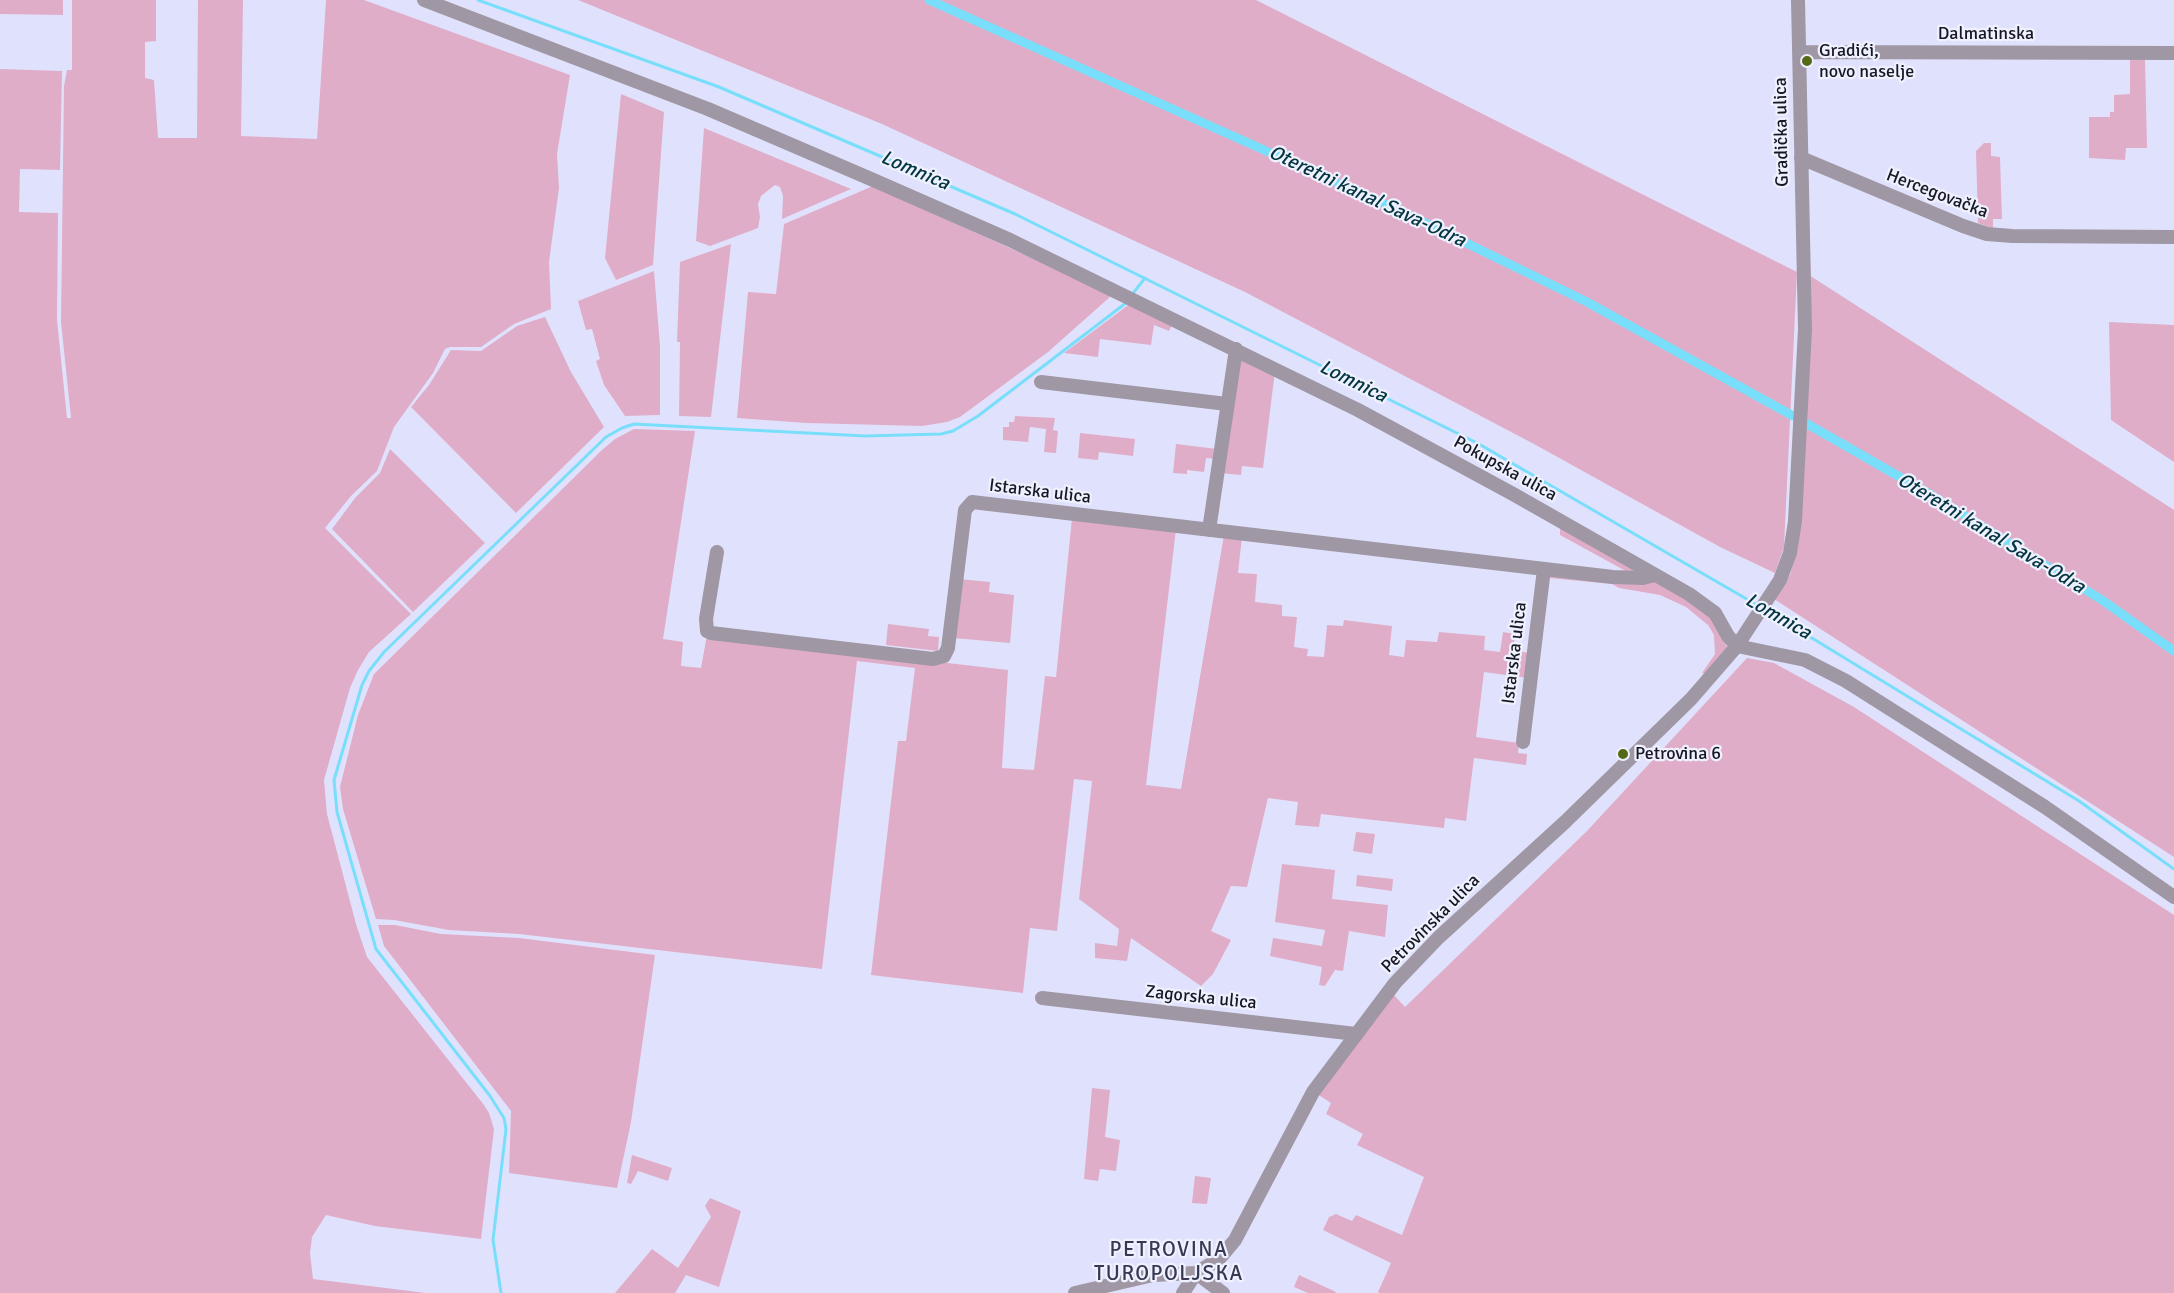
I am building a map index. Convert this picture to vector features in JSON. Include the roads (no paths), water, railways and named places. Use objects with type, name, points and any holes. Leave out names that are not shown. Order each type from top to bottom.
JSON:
[{"type":"street","name":"Pokupska ulica","points":[[424,0],[708,109],[999,235],[1236,349],[1358,410],[1514,494],[1709,607],[1737,646]]},
{"type":"street","name":"Gradička ulica","points":[[1774,590],[1790,553],[1795,521],[1804,328],[1798,0]]},
{"type":"street","name":"Dalmatinska","points":[[1799,52],[2174,53]]},
{"type":"street","name":"Hercegovačka","points":[[1801,158],[1987,234],[2174,237]]},
{"type":"street","points":[[1209,530],[1236,349]]},
{"type":"street","points":[[1041,382],[1227,404]]},
{"type":"street","name":"Istarska ulica","points":[[717,552],[706,619],[707,631],[711,633],[940,659],[948,648],[951,635],[956,576],[967,505],[978,502],[1544,569],[1634,578],[1655,575]]},
{"type":"street","name":"Istarska ulica","points":[[1523,742],[1544,569]]},
{"type":"street","name":"Petrovinska ulica","points":[[1183,1293],[1196,1273],[1220,1258],[1235,1240],[1302,1110],[1395,983],[1421,954],[1565,822],[1691,699],[1737,646],[1774,590]]},
{"type":"street","points":[[1737,646],[1804,660],[1846,681],[2045,807],[2174,897]]},
{"type":"street","name":"Zagorska ulica","points":[[1042,998],[1356,1034]]},
{"type":"street","points":[[1075,1293],[1153,1275],[1196,1273],[1223,1293]]},
{"type":"waterway","name":"Lomnica","points":[[478,0],[719,87],[1015,214],[1479,444],[1757,605]]},
{"type":"waterway","name":"Oteretni kanal Sava-Odra","points":[[929,0],[1407,214],[1587,302],[1793,416]]},
{"type":"waterway","points":[[1134,292],[1145,278]]},
{"type":"waterway","points":[[501,1293],[493,1240],[506,1129],[504,1118],[490,1096],[376,949],[337,812],[334,780],[362,685],[369,671],[384,652],[606,437],[622,428],[634,424],[865,436],[941,434],[953,431],[978,416],[1126,303]]},
{"type":"waterway","name":"Oteretni kanal Sava-Odra","points":[[1804,422],[1933,496],[2102,600],[2174,651]]},
{"type":"waterway","name":"Lomnica","points":[[1766,610],[2079,801],[2174,869]]},
{"type":"place","name":"Gradići, novo naselje","points":[[1807,61]]},
{"type":"place","name":"Petrovina 6","points":[[1623,754]]},
{"type":"district","name":"PETROVINA TUROPOLJSKA","points":[[1169,1262]]}]
